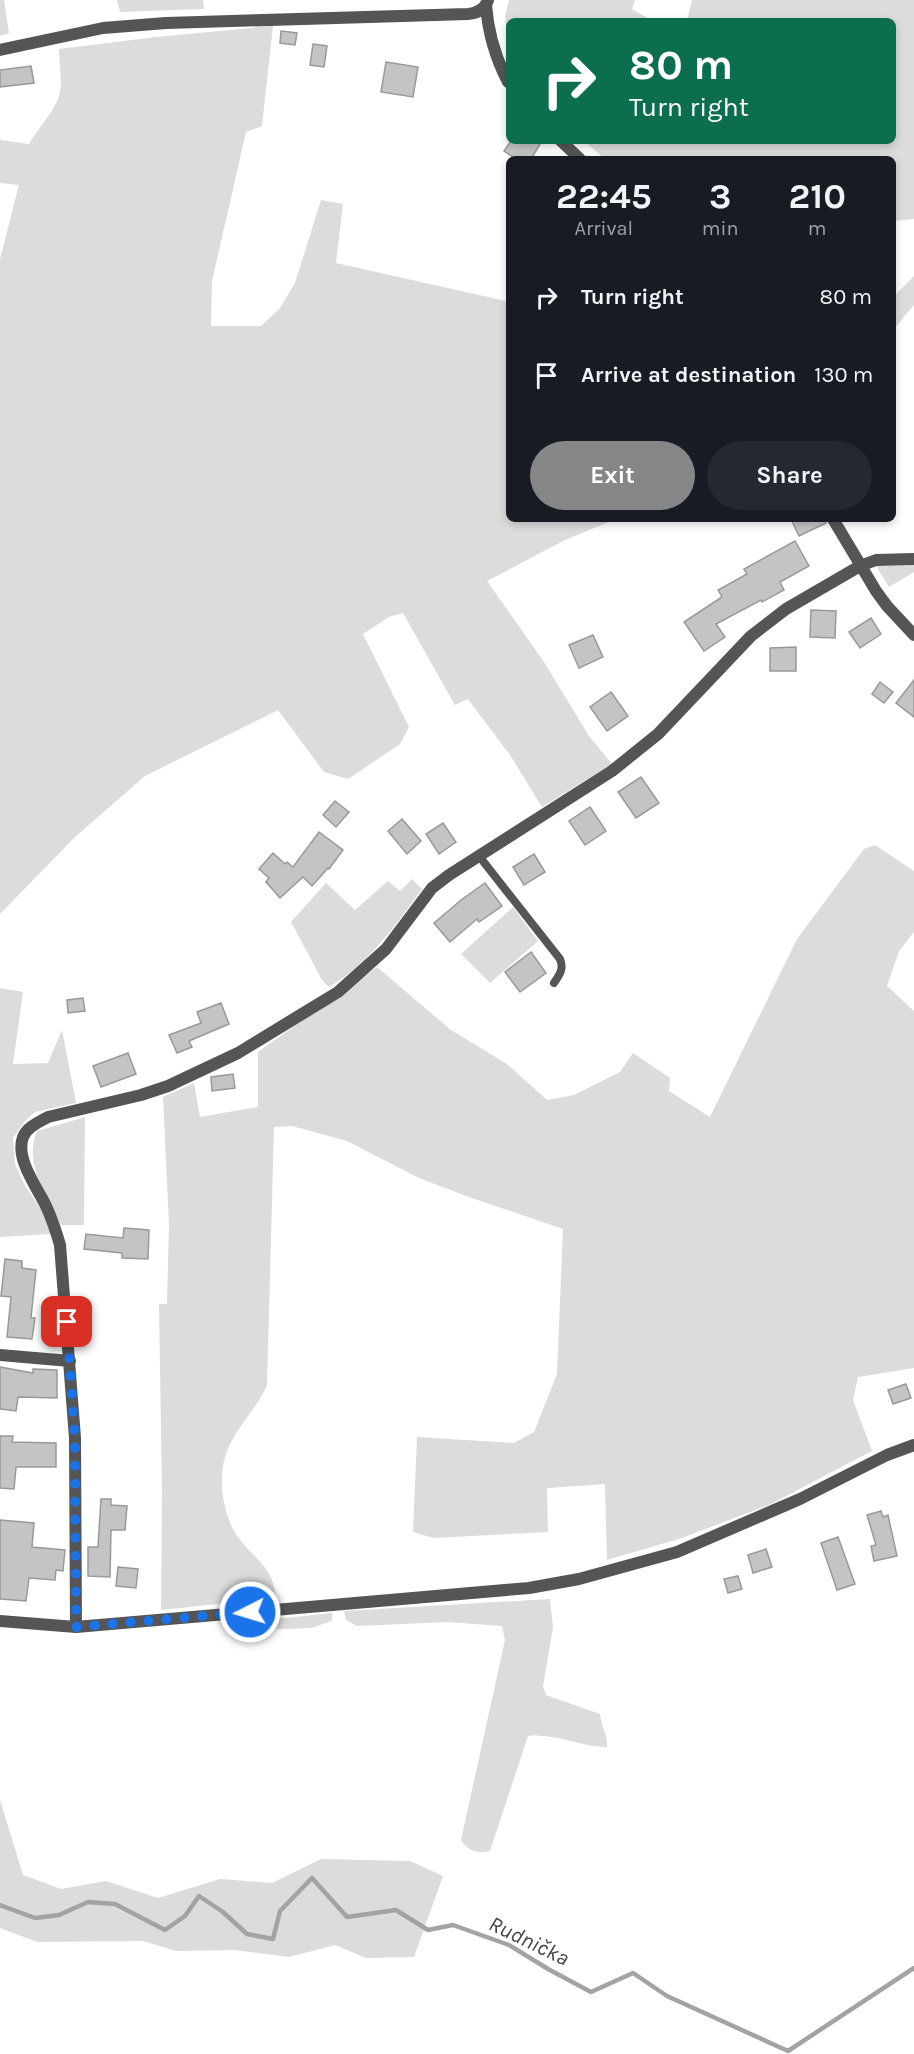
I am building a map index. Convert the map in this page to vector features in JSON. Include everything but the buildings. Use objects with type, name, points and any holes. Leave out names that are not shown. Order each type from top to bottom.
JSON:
[{"type":"street","points":[[0,50],[103,28],[166,23],[468,14],[479,11],[487,2]]},
{"type":"street","points":[[487,2],[488,26],[494,49],[506,77]]},
{"type":"street","points":[[564,144],[577,156]]},
{"type":"street","points":[[835,522],[887,606],[914,635]]},
{"type":"street","points":[[76,1627],[75,1438],[60,1245],[46,1204],[24,1161],[22,1140],[25,1134],[34,1124],[48,1117],[141,1095],[168,1086],[238,1053],[338,992],[386,949],[432,888],[612,771],[658,734],[751,636],[786,609],[860,566],[876,560],[914,559]]},
{"type":"street","points":[[0,1355],[70,1361]]},
{"type":"street","points":[[0,1621],[76,1627],[529,1588],[579,1579],[676,1552],[800,1499],[887,1455],[914,1445]]},
{"type":"lane","points":[[479,856],[560,959],[561,972],[554,983]]},
{"type":"shaded area","points":[[0,0],[4,0],[9,33],[0,36]]},
{"type":"shaded area","points":[[117,0],[203,0],[204,9],[120,12]]},
{"type":"shaded area","points":[[509,0],[635,0],[632,9],[648,18],[506,18],[506,26],[505,16]]},
{"type":"shaded area","points":[[692,0],[914,0],[914,219],[896,221],[896,156],[602,156],[588,144],[896,144],[896,18],[688,18]]},
{"type":"shaded area","points":[[273,26],[262,126],[246,132],[212,281],[211,326],[261,326],[280,308],[295,283],[321,200],[343,204],[336,263],[506,301],[506,522],[609,522],[565,540],[487,581],[544,662],[589,736],[612,764],[542,807],[510,755],[468,699],[455,705],[403,613],[389,617],[363,634],[409,727],[400,744],[348,779],[324,772],[278,710],[145,776],[75,837],[0,914],[0,259],[19,185],[0,183],[0,140],[29,144],[50,114],[60,91],[59,49]]},
{"type":"shaded area","points":[[914,276],[914,305],[896,326],[896,294]]},
{"type":"shaded area","points":[[914,565],[914,572],[889,587],[876,566]]},
{"type":"shaded area","points":[[875,845],[914,871],[914,932],[899,951],[887,986],[914,1011],[914,1368],[858,1377],[853,1400],[872,1451],[771,1504],[682,1538],[607,1560],[605,1484],[547,1488],[548,1532],[433,1538],[413,1532],[417,1437],[514,1443],[534,1432],[557,1374],[563,1229],[419,1178],[347,1141],[292,1126],[274,1127],[267,1385],[229,1447],[223,1466],[222,1487],[225,1509],[233,1529],[267,1571],[276,1598],[161,1610],[159,1304],[167,1304],[169,1225],[163,1097],[194,1083],[200,1117],[258,1107],[258,1052],[377,967],[451,1030],[507,1064],[547,1100],[574,1095],[620,1072],[633,1053],[670,1078],[669,1091],[710,1117],[797,939],[864,849]]},
{"type":"shaded area","points":[[412,879],[422,889],[402,916],[369,955],[329,987],[322,980],[291,922],[326,883],[355,910],[388,881],[400,891]]},
{"type":"shaded area","points":[[513,907],[538,941],[490,983],[461,954]]},
{"type":"shaded area","points":[[0,988],[23,992],[13,1064],[48,1063],[62,1030],[76,1103],[35,1112],[25,1121],[13,1138],[15,1164],[25,1186],[41,1209],[51,1234],[0,1237]]},
{"type":"shaded area","points":[[85,1117],[84,1225],[61,1225],[38,1180],[33,1143],[37,1131]]},
{"type":"shaded area","points":[[550,1599],[553,1627],[543,1686],[546,1695],[600,1714],[607,1747],[548,1736],[528,1736],[490,1851],[474,1851],[461,1840],[505,1640],[502,1626],[447,1622],[357,1626],[346,1620],[344,1611]]},
{"type":"shaded area","points":[[332,1613],[332,1621],[311,1628],[256,1630],[251,1629],[248,1622]]},
{"type":"shaded area","points":[[0,1800],[23,1875],[61,1889],[106,1881],[158,1898],[220,1879],[272,1883],[321,1859],[410,1861],[443,1876],[414,1957],[366,1958],[335,1945],[289,1957],[234,1950],[176,1951],[143,1941],[37,1942],[0,1928]]},
{"type":"waterway","name":"Rudnička","points":[[0,1905],[35,1918],[59,1915],[88,1902],[115,1904],[165,1930],[185,1916],[199,1896],[223,1912],[247,1934],[273,1939],[280,1911],[312,1878],[347,1917],[396,1910],[428,1930],[453,1925],[509,1945],[591,1992],[633,1973],[667,1996],[788,2051],[914,1968]]},
{"type":"route","points":[[67,1322],[75,1438],[76,1627],[250,1612]]}]
